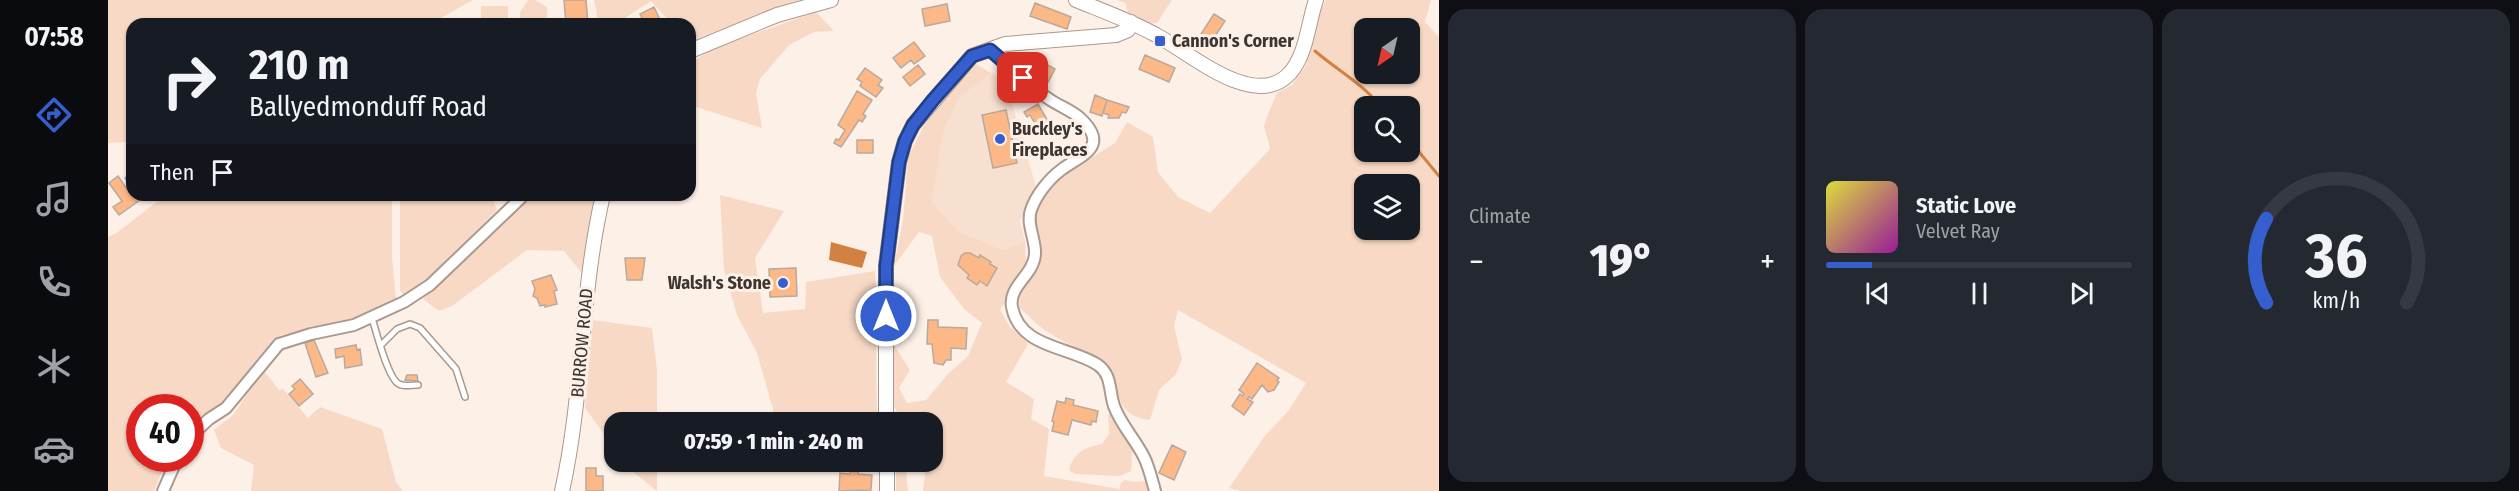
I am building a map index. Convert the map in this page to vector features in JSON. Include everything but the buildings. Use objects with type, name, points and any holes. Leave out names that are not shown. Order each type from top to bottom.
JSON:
[{"type":"street","points":[[696,48],[777,15],[831,0]]},
{"type":"street","points":[[1077,0],[1158,35],[1218,74],[1250,85],[1272,86],[1289,74],[1298,60],[1316,0]]},
{"type":"street","points":[[886,412],[886,266],[899,162],[905,141],[913,125],[972,56],[1005,44],[1116,35],[1128,30],[1131,22]]},
{"type":"street","points":[[990,50],[1050,99],[1081,119],[1092,135],[1093,142],[1092,148],[1086,155],[1056,174],[1035,201],[1030,221],[1034,242],[1033,263],[1016,288],[1012,298],[1012,308],[1025,330],[1041,343],[1060,351],[1077,353],[1106,372],[1114,406],[1143,456],[1155,491]]},
{"type":"street","points":[[204,424],[226,408],[279,344],[311,334],[354,325],[404,302],[430,285],[518,201]]},
{"type":"street","name":"BURROW ROAD","points":[[562,491],[572,446],[581,369],[585,293],[593,234],[601,201]]},
{"type":"street","points":[[163,491],[171,472]]},
{"type":"street","points":[[887,472],[888,491]]},
{"type":"lane","points":[[372,318],[388,371],[401,386],[418,385]]},
{"type":"lane","points":[[381,345],[397,329],[410,324],[420,328],[456,369],[465,397]]},
{"type":"shaded area","points":[[108,0],[473,0],[441,18],[126,18],[126,142],[108,143]]},
{"type":"shaded area","points":[[528,0],[535,0],[547,7],[547,18],[520,18],[520,12]]},
{"type":"shaded area","points":[[594,0],[800,0],[696,39],[696,18],[667,18],[651,1],[625,18],[598,18]]},
{"type":"shaded area","points":[[1117,0],[1172,0],[1157,23],[1148,24],[1128,13],[1125,3]]},
{"type":"shaded area","points":[[1326,0],[1431,0],[1425,22],[1439,37],[1439,491],[1240,491],[1229,488],[1264,437],[1289,410],[1306,383],[1178,310],[1174,326],[1182,359],[1176,374],[1159,390],[1150,420],[1137,417],[1123,406],[1114,380],[1103,363],[1049,333],[1019,306],[1020,295],[1033,274],[1038,257],[1033,221],[1044,194],[1054,181],[1115,143],[1127,122],[1153,137],[1158,172],[1178,197],[1210,213],[1270,149],[1264,126],[1268,114],[1277,93],[1292,85],[1305,67]]},
{"type":"shaded area","points":[[481,6],[508,6],[508,18],[481,18]]},
{"type":"shaded area","points":[[816,12],[834,31],[814,32],[789,45],[760,79],[756,93],[762,128],[696,107],[696,60],[711,49]]},
{"type":"shaded area","points":[[974,63],[991,73],[959,98],[943,131],[932,202],[958,231],[1003,250],[1025,241],[1026,265],[1000,310],[1010,327],[1028,344],[1006,382],[1034,399],[1031,419],[1049,429],[1044,476],[1119,489],[1125,480],[1147,481],[1149,491],[923,491],[925,472],[943,472],[943,412],[897,412],[894,407],[891,372],[892,342],[910,370],[899,388],[907,403],[926,400],[948,374],[968,356],[982,323],[964,309],[940,277],[932,236],[919,232],[894,266],[903,221],[908,158],[924,125]]},
{"type":"shaded area","points":[[991,73],[1028,92],[1012,104],[1037,190],[1020,221],[1025,241],[1003,250],[958,231],[932,202],[942,131],[959,98]]},
{"type":"shaded area","points":[[720,195],[784,211],[755,258],[763,313],[805,309],[806,282],[875,271],[877,412],[773,412],[757,353],[737,315],[724,270]]},
{"type":"shaded area","points":[[158,201],[392,201],[392,258],[396,299],[342,324],[280,335],[220,407],[204,420],[204,394],[126,394],[126,472],[162,472],[154,491],[108,491],[108,237],[118,232]]},
{"type":"shaded area","points":[[400,201],[493,201],[497,210],[430,278],[405,297],[400,290]]},
{"type":"shaded area","points":[[525,201],[599,201],[585,277],[564,251],[527,250],[452,306],[439,311],[423,299]]},
{"type":"shaded area","points":[[831,242],[867,252],[862,268],[829,260]]},
{"type":"shaded area","points":[[593,320],[652,328],[657,370],[657,412],[604,412],[604,434],[585,408]]},
{"type":"shaded area","points":[[265,372],[279,390],[283,389],[308,418],[320,407],[382,429],[396,482],[403,491],[251,491],[254,465],[221,448],[214,430],[234,414]]},
{"type":"shaded area","points":[[1112,413],[1134,448],[1131,471],[1120,476],[1075,474],[1069,470],[1081,451],[1102,444],[1109,434],[1108,415]]},
{"type":"shaded area","points":[[633,472],[657,472],[657,491]]},
{"type":"shaded area","points":[[896,472],[906,472],[908,491],[896,491]]},
{"type":"waterway","points":[[1315,51],[1371,96]]},
{"type":"waterway","points":[[1420,153],[1439,176]]},
{"type":"place","name":"Cannon's Corner","points":[[1160,41]]},
{"type":"place","name":"Buckley's Fireplaces","points":[[1000,139]]},
{"type":"place","name":"Walsh's Stone","points":[[783,283]]},
{"type":"route","points":[[886,316],[886,266],[899,162],[905,141],[913,125],[972,56],[990,50],[1023,78]]}]
